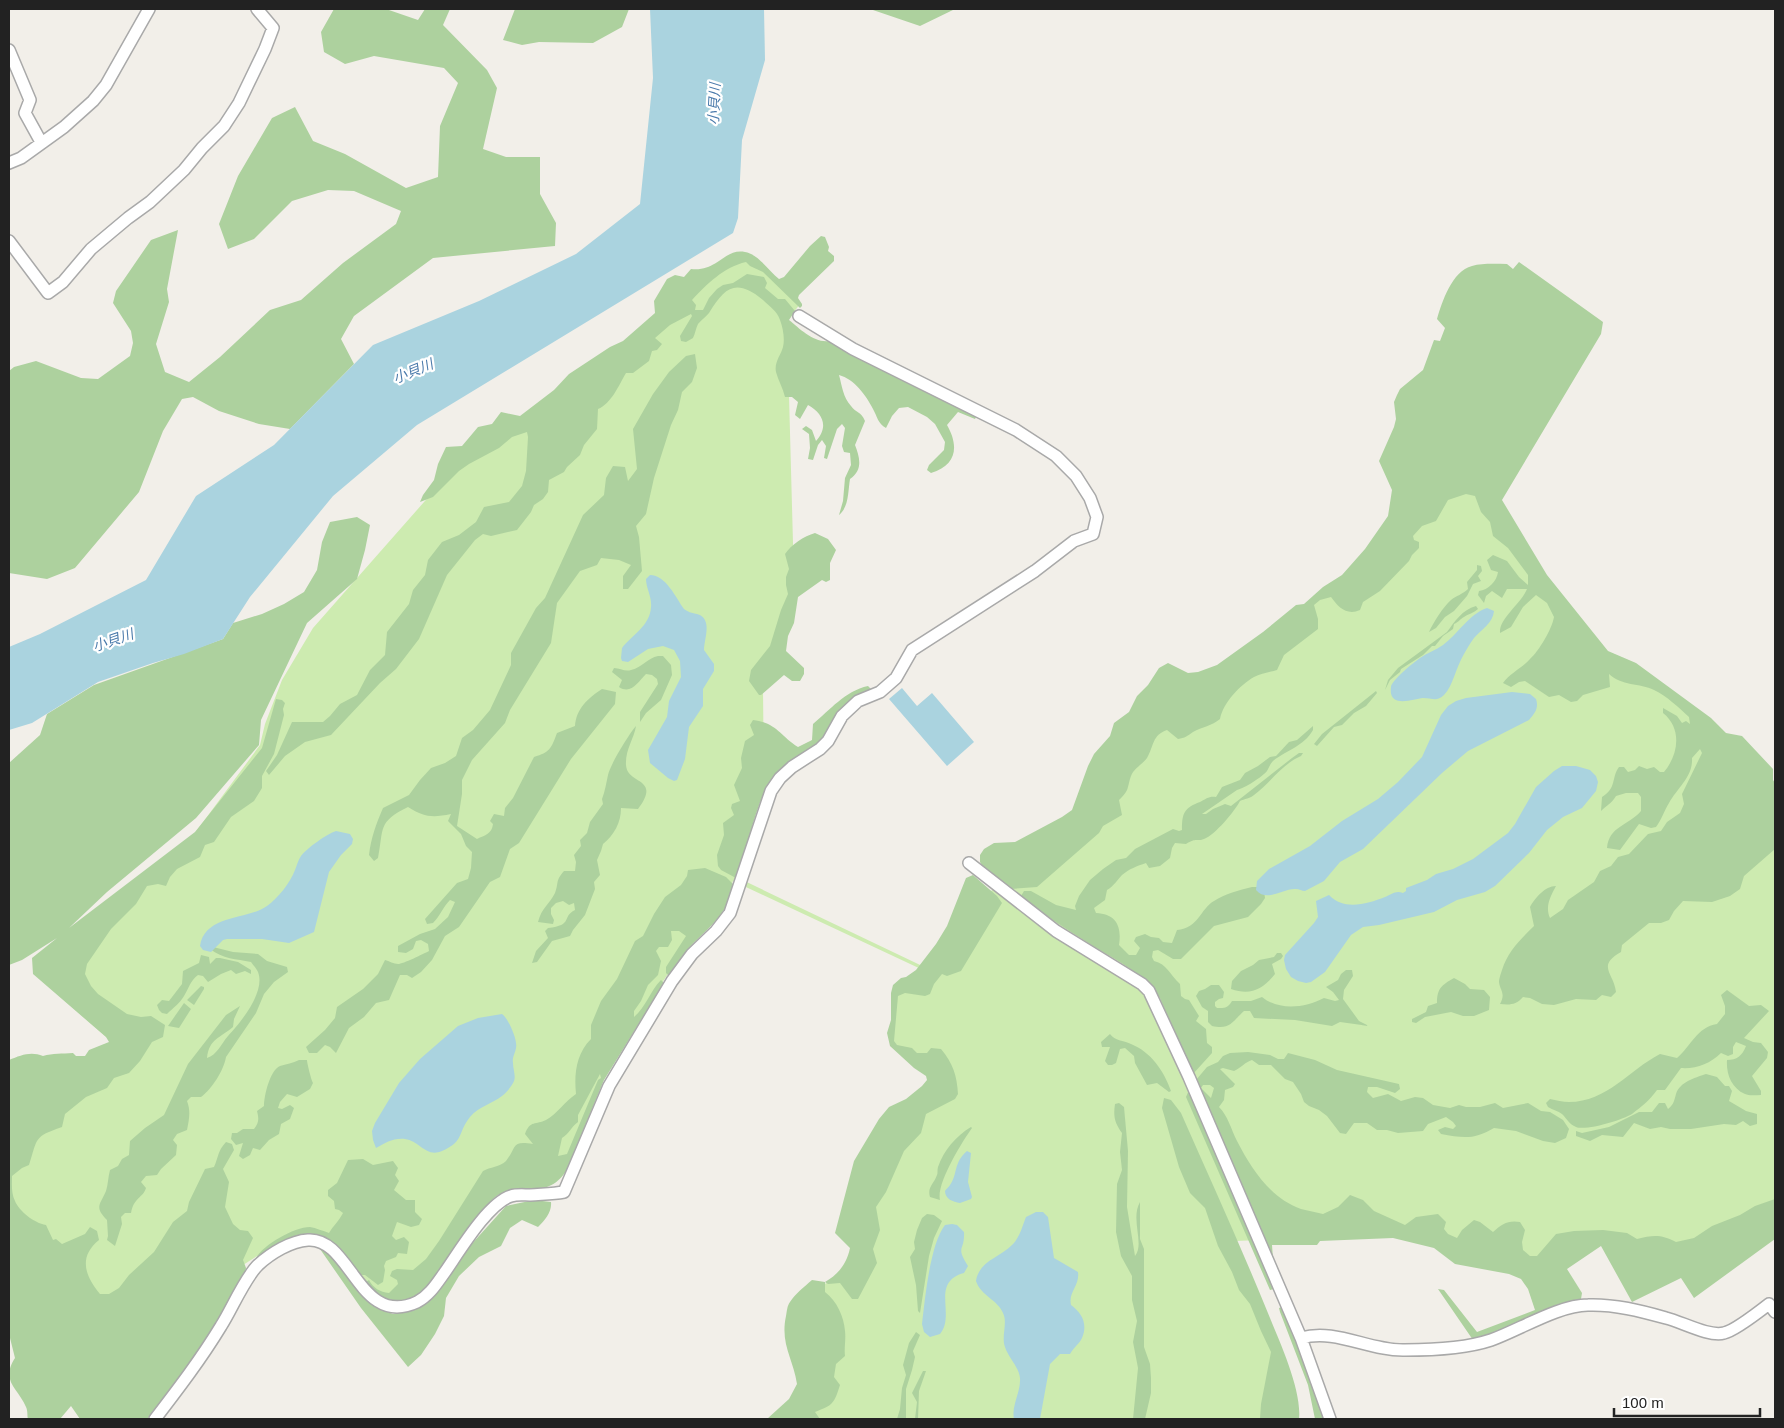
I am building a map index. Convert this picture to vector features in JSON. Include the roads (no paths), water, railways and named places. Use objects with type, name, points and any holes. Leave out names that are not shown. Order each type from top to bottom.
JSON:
[{"type":"street","points":[[9,163],[20,158],[64,127],[94,101],[106,84],[149,9]]},
{"type":"street","points":[[9,241],[48,293],[63,282],[90,249],[150,202],[184,170],[224,126],[240,103],[273,28],[257,9]]},
{"type":"street","points":[[9,50],[30,100],[25,113],[41,142]]},
{"type":"street","points":[[155,1419],[181,1385],[220,1327],[257,1266],[270,1255],[298,1241],[310,1240],[326,1244],[339,1257],[367,1293],[386,1305],[398,1307],[424,1298],[432,1291],[490,1210],[501,1201],[512,1195],[564,1192],[609,1086],[672,981],[692,954],[716,931],[730,913],[771,791],[780,778],[792,767],[820,749],[828,741],[842,716],[858,702],[880,692],[896,678],[912,650],[1035,571],[1074,541],[1093,534],[1097,517],[1090,498],[1076,476],[1056,456],[1016,430],[853,349],[798,316]]},
{"type":"street","points":[[969,863],[1056,931],[1142,984],[1149,991],[1189,1077],[1301,1338],[1330,1419]]},
{"type":"street","points":[[1301,1338],[1311,1335],[1340,1337],[1388,1350],[1474,1345],[1558,1312],[1585,1305],[1610,1306],[1632,1310],[1666,1318],[1712,1333],[1725,1333],[1769,1304],[1775,1312]]},
{"type":"water","name":"小貝川","points":[[650,9],[764,9],[765,60],[742,140],[738,218],[733,233],[417,425],[333,496],[250,597],[223,639],[98,682],[32,723],[9,730],[9,647],[40,634],[146,580],[196,496],[274,445],[373,345],[479,301],[576,254],[640,204],[653,78]]},
{"type":"water","points":[[650,575],[656,576],[666,583],[684,609],[704,618],[707,626],[704,650],[714,664],[714,671],[703,689],[703,706],[689,727],[685,759],[677,780],[674,781],[650,763],[648,750],[667,717],[669,701],[681,677],[680,661],[674,650],[663,646],[648,649],[628,662],[622,661],[621,658],[622,648],[644,625],[650,614],[651,603],[646,579]]},
{"type":"water","points":[[1487,608],[1494,611],[1493,615],[1470,644],[1461,659],[1450,687],[1444,695],[1437,699],[1423,698],[1408,701],[1393,698],[1391,694],[1392,684],[1403,672],[1420,658],[1443,645],[1469,619]]},
{"type":"water","points":[[902,688],[917,706],[932,693],[974,742],[947,766],[889,699]]},
{"type":"water","points":[[1512,692],[1530,694],[1536,699],[1536,710],[1529,720],[1468,751],[1442,773],[1363,849],[1340,862],[1324,881],[1305,891],[1291,889],[1265,895],[1260,894],[1256,890],[1257,881],[1269,869],[1310,846],[1342,821],[1378,799],[1398,782],[1422,757],[1441,715],[1448,706],[1466,698]]},
{"type":"water","points":[[1562,766],[1576,766],[1590,770],[1596,776],[1598,782],[1596,791],[1582,808],[1563,817],[1547,830],[1529,853],[1495,886],[1485,892],[1457,900],[1434,912],[1363,927],[1351,935],[1325,972],[1311,982],[1298,981],[1291,977],[1286,969],[1285,955],[1318,917],[1316,901],[1329,895],[1335,900],[1349,905],[1371,902],[1396,892],[1403,893],[1406,891],[1406,888],[1473,859],[1508,833],[1536,787]]},
{"type":"water","points":[[336,831],[350,834],[353,839],[352,844],[341,855],[329,872],[314,932],[289,943],[262,939],[227,939],[223,940],[211,952],[203,950],[200,946],[210,928],[228,919],[249,914],[267,906],[287,885],[299,859],[304,853],[312,845]]},
{"type":"water","points":[[502,1014],[507,1020],[516,1040],[513,1057],[515,1079],[504,1095],[474,1113],[466,1123],[458,1140],[442,1151],[436,1153],[427,1151],[410,1140],[405,1139],[393,1140],[376,1148],[372,1131],[375,1123],[399,1083],[420,1059],[458,1026],[478,1018]]},
{"type":"water","points":[[967,1151],[971,1153],[968,1182],[972,1197],[960,1203],[948,1198],[945,1191],[950,1186],[958,1164]]},
{"type":"water","points":[[1036,1212],[1043,1212],[1048,1217],[1054,1258],[1078,1272],[1077,1281],[1071,1296],[1071,1305],[1083,1319],[1084,1333],[1070,1354],[1060,1354],[1050,1364],[1040,1419],[1014,1419],[1013,1414],[1020,1378],[1018,1370],[1005,1347],[1004,1317],[1001,1309],[978,1286],[976,1281],[978,1274],[985,1264],[1015,1242],[1026,1217]]},
{"type":"water","points":[[945,1225],[957,1225],[964,1232],[961,1251],[968,1266],[964,1273],[954,1277],[948,1284],[944,1326],[940,1334],[930,1337],[924,1332],[922,1324],[929,1272],[940,1234]]}]
